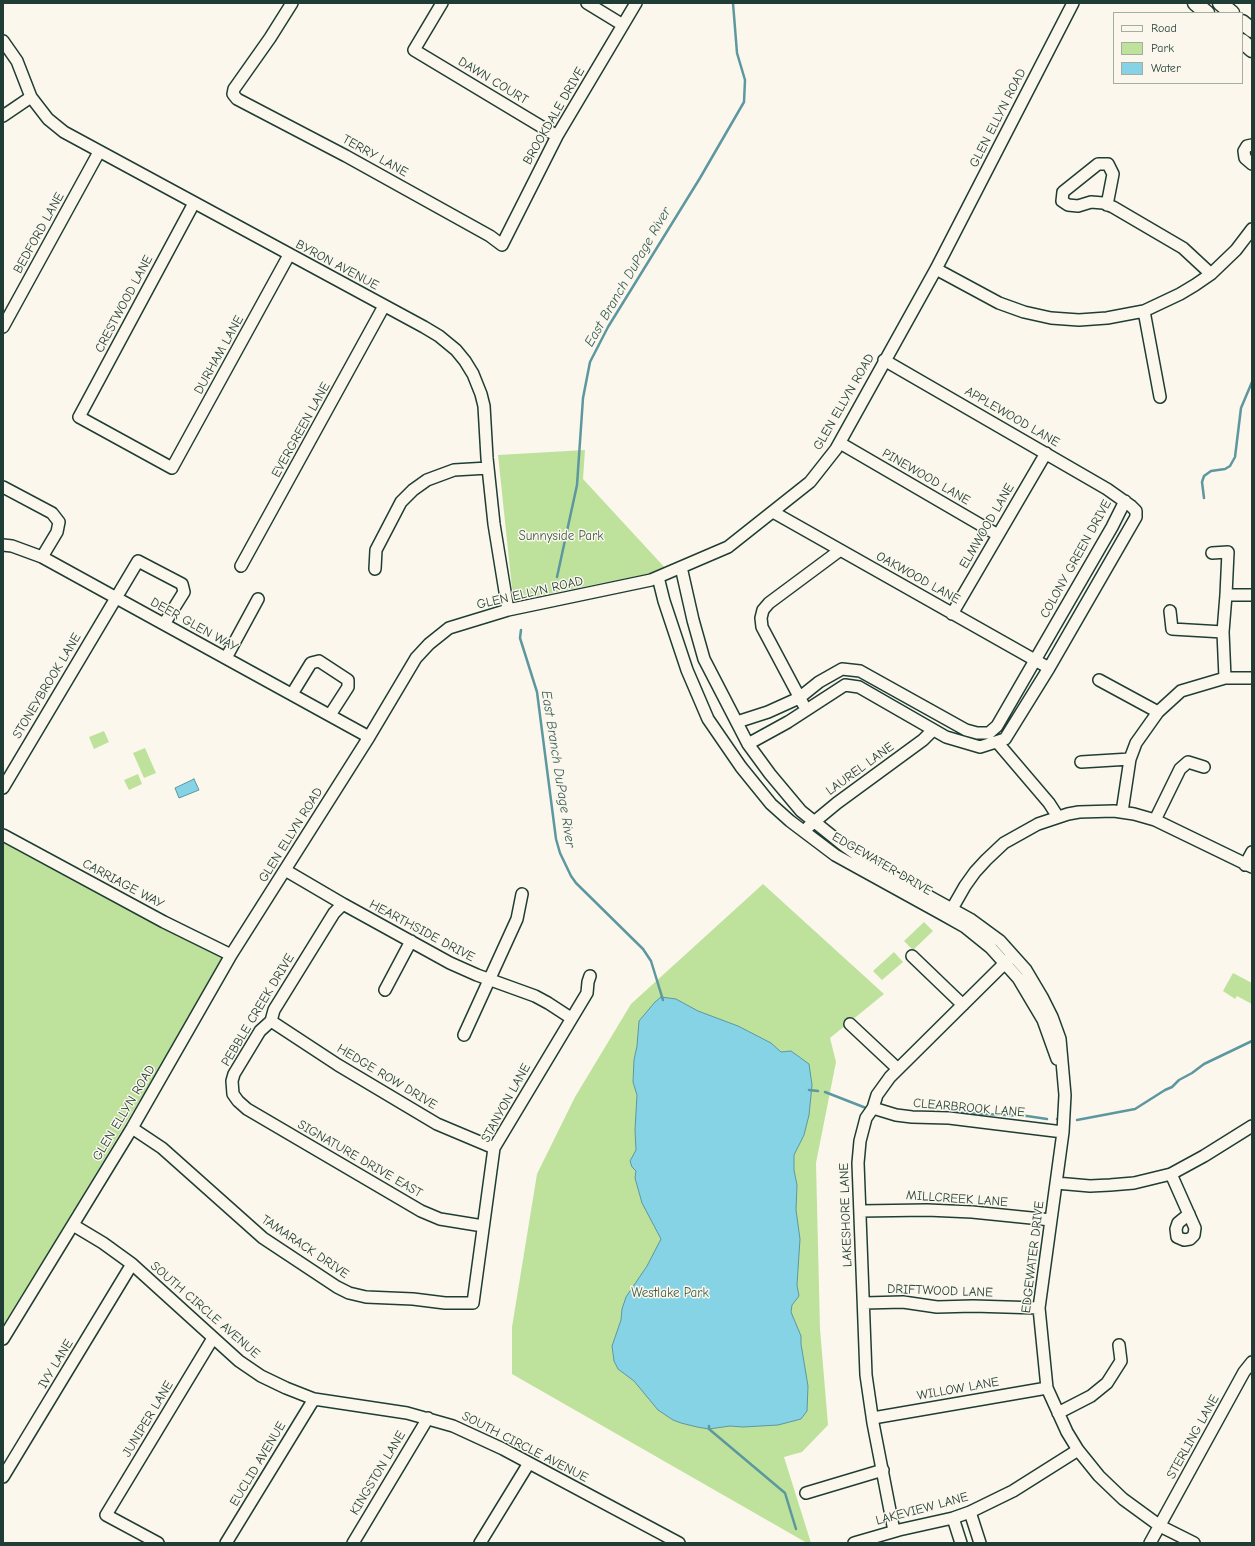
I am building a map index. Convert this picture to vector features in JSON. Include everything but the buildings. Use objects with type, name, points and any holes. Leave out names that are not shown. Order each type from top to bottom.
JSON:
[{"type":"main road","points":[[1195,3],[1206,12]]},
{"type":"main road","points":[[1220,3],[1231,12]]},
{"type":"main road","points":[[1243,23],[1252,30]]},
{"type":"main road","points":[[1243,43],[1252,50]]},
{"type":"street","name":"TERRY LANE","points":[[292,3],[270,38],[234,89],[234,94],[237,99],[346,156],[490,236],[502,245]]},
{"type":"street","name":"DAWN COURT","points":[[442,3],[414,50],[557,136]]},
{"type":"street","points":[[587,3],[623,25]]},
{"type":"street","name":"BROOKDALE DRIVE","points":[[502,245],[557,136],[636,3]]},
{"type":"street","name":"GLEN ELLYN ROAD","points":[[3,1339],[132,1128],[231,955],[369,737],[411,665],[429,644],[449,628],[508,610],[624,586],[658,577],[728,547],[810,482],[840,443],[884,360],[936,269],[1073,3]]},
{"type":"street","name":"BYRON AVENUE","points":[[3,41],[17,61],[31,98],[56,127],[99,152],[438,336],[456,350],[469,367],[481,394],[484,406],[488,468],[496,542],[508,610]]},
{"type":"street","points":[[3,116],[31,98]]},
{"type":"street","points":[[1252,145],[1247,146],[1244,151],[1244,158],[1252,164]]},
{"type":"street","name":"BEDFORD LANE","points":[[3,327],[99,152]]},
{"type":"street","points":[[1107,205],[1113,174],[1108,164],[1098,164],[1063,192],[1062,201],[1068,205],[1078,206],[1091,202],[1107,205],[1183,248],[1211,274]]},
{"type":"street","name":"CRESTWOOD LANE","points":[[173,470],[77,418],[194,203]]},
{"type":"street","points":[[936,269],[999,303],[1024,312],[1052,318],[1091,319],[1144,312],[1180,294],[1211,274],[1236,250],[1252,229]]},
{"type":"street","name":"DURHAM LANE","points":[[173,470],[289,255]]},
{"type":"street","name":"EVERGREEN LANE","points":[[242,566],[384,306]]},
{"type":"street","points":[[1144,312],[1160,397]]},
{"type":"street","name":"APPLEWOOD LANE","points":[[884,360],[1046,453],[1125,501]]},
{"type":"street","name":"PINEWOOD LANE","points":[[840,443],[998,535]]},
{"type":"street","name":"ELMWOOD LANE","points":[[952,614],[1046,453]]},
{"type":"street","points":[[375,569],[376,550],[401,502],[413,490],[428,480],[454,470],[488,468]]},
{"type":"street","points":[[3,487],[52,514],[59,522],[57,532],[42,557]]},
{"type":"street","name":"COLONY GREEN DRIVE","points":[[737,722],[768,712],[799,698],[819,682],[842,669],[860,671],[966,730],[977,733],[989,733],[997,726],[1109,533],[1125,501],[1136,511],[1136,517],[1010,732],[1005,739],[997,742]]},
{"type":"street","name":"OAKWOOD LANE","points":[[773,512],[839,551],[1048,668]]},
{"type":"street","name":"DEER GLEN WAY","points":[[3,544],[42,557],[369,737]]},
{"type":"street","points":[[806,710],[762,627],[761,618],[763,610],[769,603],[839,551]]},
{"type":"street","points":[[1212,553],[1228,552],[1223,632],[1225,678]]},
{"type":"street","name":"STONEYBROOK LANE","points":[[3,788],[138,561],[182,584],[184,592],[164,624]]},
{"type":"street","name":"EDGEWATER DRIVE","points":[[681,567],[693,620],[704,659],[748,744],[770,774],[801,811],[814,822],[867,862],[950,913]]},
{"type":"street","name":"EDGEWATER DRIVE","points":[[658,577],[664,601],[687,670],[708,719],[741,767],[765,797],[790,821],[835,855],[950,913],[970,919],[1000,941],[1009,959],[1026,970],[1052,1018],[1060,1039],[1065,1102],[1064,1132],[1040,1308],[1040,1329],[1047,1388],[1067,1432],[1078,1450],[1099,1476],[1123,1499],[1160,1526],[1194,1543],[1204,1543]]},
{"type":"street","points":[[1226,595],[1252,595]]},
{"type":"street","points":[[226,658],[258,599]]},
{"type":"street","points":[[1170,611],[1172,630],[1223,632]]},
{"type":"street","points":[[292,694],[311,663],[319,661],[348,680],[348,687],[330,715]]},
{"type":"street","points":[[1122,812],[1130,759],[1136,744],[1158,712],[1181,691],[1225,678],[1252,678]]},
{"type":"street","points":[[1099,680],[1158,712]]},
{"type":"street","points":[[748,744],[845,685],[859,687],[946,737],[980,746],[997,742],[1049,803],[1058,817]]},
{"type":"street","name":"LAUREL LANE","points":[[803,831],[836,803],[923,740],[933,730]]},
{"type":"street","points":[[1082,762],[1130,759]]},
{"type":"street","points":[[1155,820],[1180,769],[1188,762],[1204,767]]},
{"type":"street","points":[[950,913],[975,872],[995,851],[1004,843],[1026,830],[1058,817],[1088,811],[1122,812],[1155,820],[1248,866],[1252,852]]},
{"type":"street","name":"CARRIAGE WAY","points":[[3,835],[164,922],[231,955]]},
{"type":"street","name":"HEARTHSIDE DRIVE","points":[[286,870],[342,904],[450,963],[477,975],[535,996],[571,1018]]},
{"type":"street","points":[[464,1035],[517,919],[522,894]]},
{"type":"street","name":"PEBBLE CREEK DRIVE","points":[[233,1094],[232,1081],[234,1074],[260,1031],[271,1021],[274,1010],[334,913],[342,904]]},
{"type":"street","points":[[385,990],[411,941]]},
{"type":"street","points":[[912,956],[962,1005]]},
{"type":"street","name":"LAKESHORE LANE","points":[[894,1531],[866,1375],[860,1211],[858,1193],[858,1152],[866,1118],[873,1108],[877,1095],[898,1069],[1009,959]]},
{"type":"street","name":"STANYON LANE","points":[[474,1303],[494,1148],[587,992],[590,976]]},
{"type":"street","name":"HEDGE ROW DRIVE","points":[[271,1021],[338,1065],[437,1124],[494,1148]]},
{"type":"street","points":[[850,1024],[898,1069]]},
{"type":"street","name":"SIGNATURE DRIVE EAST","points":[[233,1094],[241,1105],[247,1109],[421,1211],[440,1219],[483,1226]]},
{"type":"street","name":"CLEARBROOK LANE","points":[[873,1108],[912,1118],[949,1118],[1064,1132]]},
{"type":"street","points":[[1056,1183],[1090,1186],[1110,1185],[1134,1182],[1171,1174],[1204,1156],[1252,1126]]},
{"type":"street","name":"TAMARACK DRIVE","points":[[132,1128],[162,1148],[263,1238],[343,1290],[366,1297],[413,1299],[445,1303],[474,1303]]},
{"type":"street","points":[[1171,1174],[1189,1214]]},
{"type":"street","name":"MILLCREEK LANE","points":[[860,1211],[927,1210],[972,1212],[1051,1220]]},
{"type":"street","name":"SOUTH CIRCLE AVENUE","points":[[73,1225],[103,1243],[132,1264],[239,1361],[261,1376],[314,1399],[407,1413],[453,1426],[477,1436],[529,1463],[678,1543]]},
{"type":"street","name":"IVY LANE","points":[[3,1477],[132,1264]]},
{"type":"street","name":"DRIFTWOOD LANE","points":[[864,1303],[903,1302],[937,1307],[973,1306],[1040,1308]]},
{"type":"street","name":"JUNIPER LANE","points":[[158,1543],[106,1515],[214,1338]]},
{"type":"street","points":[[1058,1413],[1091,1396],[1107,1383],[1121,1361],[1119,1345]]},
{"type":"street","name":"STERLING LANE","points":[[1150,1543],[1244,1372],[1252,1362]]},
{"type":"street","name":"WILLOW LANE","points":[[873,1418],[1047,1388]]},
{"type":"street","name":"EUCLID AVENUE","points":[[226,1543],[314,1399]]},
{"type":"street","name":"KINGSTON LANE","points":[[353,1543],[428,1418]]},
{"type":"street","name":"LAKEVIEW LANE","points":[[854,1543],[894,1531],[953,1518],[970,1512],[1013,1491],[1078,1450]]},
{"type":"street","points":[[480,1543],[529,1463]]},
{"type":"street","points":[[806,1493],[883,1470]]},
{"type":"street","points":[[970,1512],[980,1543]]},
{"type":"street","points":[[953,1518],[961,1543]]},
{"type":"green space","name":"Sunnyside Park","points":[[585,450],[583,479],[667,570],[522,599],[515,596],[512,588],[498,455]]},
{"type":"green space","points":[[104,731],[109,742],[94,749],[89,737]]},
{"type":"green space","points":[[145,748],[156,773],[144,778],[133,753]]},
{"type":"green space","points":[[138,774],[142,784],[129,790],[124,780]]},
{"type":"green space","points":[[3,840],[225,958],[3,1328]]},
{"type":"green space","name":"Westlake Park","points":[[763,884],[884,994],[830,1038],[836,1062],[816,1163],[820,1329],[828,1425],[802,1452],[784,1457],[811,1543],[807,1543],[512,1374],[512,1327],[537,1174],[575,1097],[631,1004]]},
{"type":"green space","points":[[924,922],[933,931],[913,950],[904,941]]},
{"type":"green space","points":[[894,952],[903,962],[882,980],[873,971]]},
{"type":"green space","points":[[1233,973],[1252,983],[1252,1004],[1237,996],[1235,999],[1223,991]]},
{"type":"water","points":[[194,779],[199,790],[179,798],[175,788]]},
{"type":"water","points":[[661,997],[676,999],[698,1011],[738,1026],[771,1043],[781,1052],[791,1051],[809,1064],[812,1085],[809,1115],[804,1135],[794,1155],[794,1170],[797,1185],[796,1210],[800,1239],[797,1285],[799,1296],[792,1305],[791,1312],[801,1336],[808,1386],[807,1411],[801,1419],[778,1425],[743,1427],[730,1426],[709,1429],[681,1423],[673,1420],[658,1410],[634,1381],[618,1369],[614,1361],[612,1346],[621,1320],[622,1309],[626,1297],[647,1266],[661,1239],[642,1203],[635,1178],[636,1171],[632,1167],[630,1161],[636,1150],[635,1130],[637,1095],[633,1082],[639,1021]]},
{"type":"waterway","name":"East Branch DuPage River","points":[[557,577],[577,485],[583,398],[590,362],[608,327],[700,178],[744,102],[745,80],[737,53],[733,3]]},
{"type":"waterway","points":[[1204,498],[1202,482],[1204,476],[1211,471],[1225,469],[1230,466],[1235,457],[1241,408],[1252,382]]},
{"type":"waterway","name":"East Branch DuPage River","points":[[521,630],[520,638],[537,692],[556,839],[560,853],[576,883],[643,949],[651,961],[663,1000]]},
{"type":"waterway","points":[[1077,1120],[1135,1109],[1172,1087],[1179,1080],[1204,1064],[1252,1041]]},
{"type":"waterway","points":[[809,1090],[818,1091]]},
{"type":"waterway","points":[[825,1092],[866,1108]]},
{"type":"waterway","points":[[943,1112],[1027,1116],[1047,1119]]},
{"type":"waterway","points":[[709,1426],[709,1429],[785,1493],[796,1529]]}]
